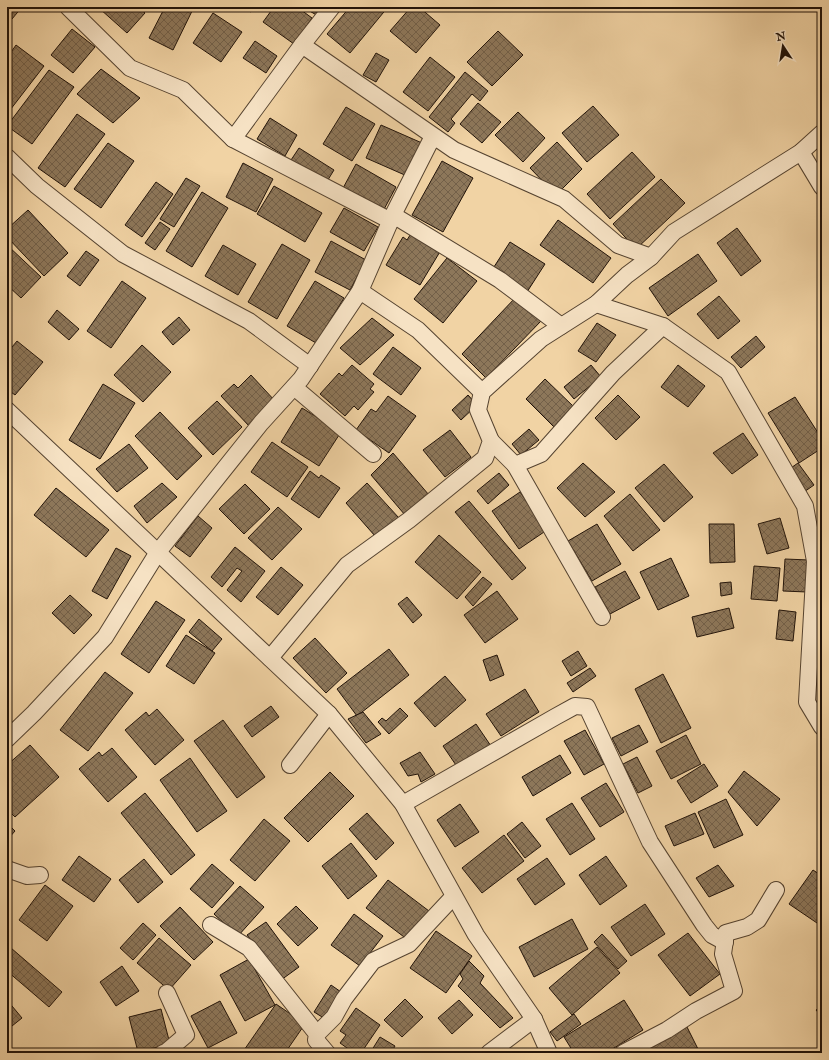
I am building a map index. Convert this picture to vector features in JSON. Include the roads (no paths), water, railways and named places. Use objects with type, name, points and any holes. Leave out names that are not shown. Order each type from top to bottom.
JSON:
[{"type":"street","points":[[68,7],[130,68],[183,90],[233,139],[392,218],[500,280],[560,326]]},
{"type":"street","points":[[233,139],[332,7]]},
{"type":"street","points":[[302,45],[454,150],[564,199],[618,245],[651,257]]},
{"type":"street","points":[[602,617],[515,465],[491,441],[478,410],[482,392],[541,339],[596,304],[627,275],[651,257],[674,232],[802,152],[822,132]]},
{"type":"street","points":[[7,739],[34,714],[105,637],[158,552],[261,423],[294,387],[310,366],[360,291],[392,218],[430,142],[436,138]]},
{"type":"street","points":[[802,152],[822,187]]},
{"type":"street","points":[[7,157],[36,186],[123,254],[249,321],[310,366]]},
{"type":"street","points":[[618,245],[627,275]]},
{"type":"street","points":[[360,291],[418,330],[482,392]]},
{"type":"street","points":[[596,304],[663,326],[728,372],[805,506],[819,561],[807,702],[822,727]]},
{"type":"street","points":[[515,465],[541,454],[613,373],[663,326]]},
{"type":"street","points":[[294,387],[373,454]]},
{"type":"street","points":[[7,410],[329,714],[403,804],[476,935],[534,1019],[549,1053]]},
{"type":"street","points":[[270,658],[347,565],[409,520],[485,458],[491,441]]},
{"type":"street","points":[[403,804],[575,706],[587,707],[650,842],[704,925],[712,935],[725,942]]},
{"type":"street","points":[[290,765],[329,714]]},
{"type":"street","points":[[7,869],[27,876],[40,875]]},
{"type":"street","points":[[623,1053],[667,1030],[696,1011],[734,991],[723,954],[726,933],[747,927],[758,920],[776,890]]},
{"type":"street","points":[[327,1053],[316,1040],[317,1034],[334,1017],[344,999],[373,961],[409,944],[454,896]]},
{"type":"street","points":[[211,926],[249,948],[317,1034]]},
{"type":"street","points":[[163,1053],[186,1035],[168,993]]},
{"type":"street","points":[[489,1053],[534,1019]]}]
